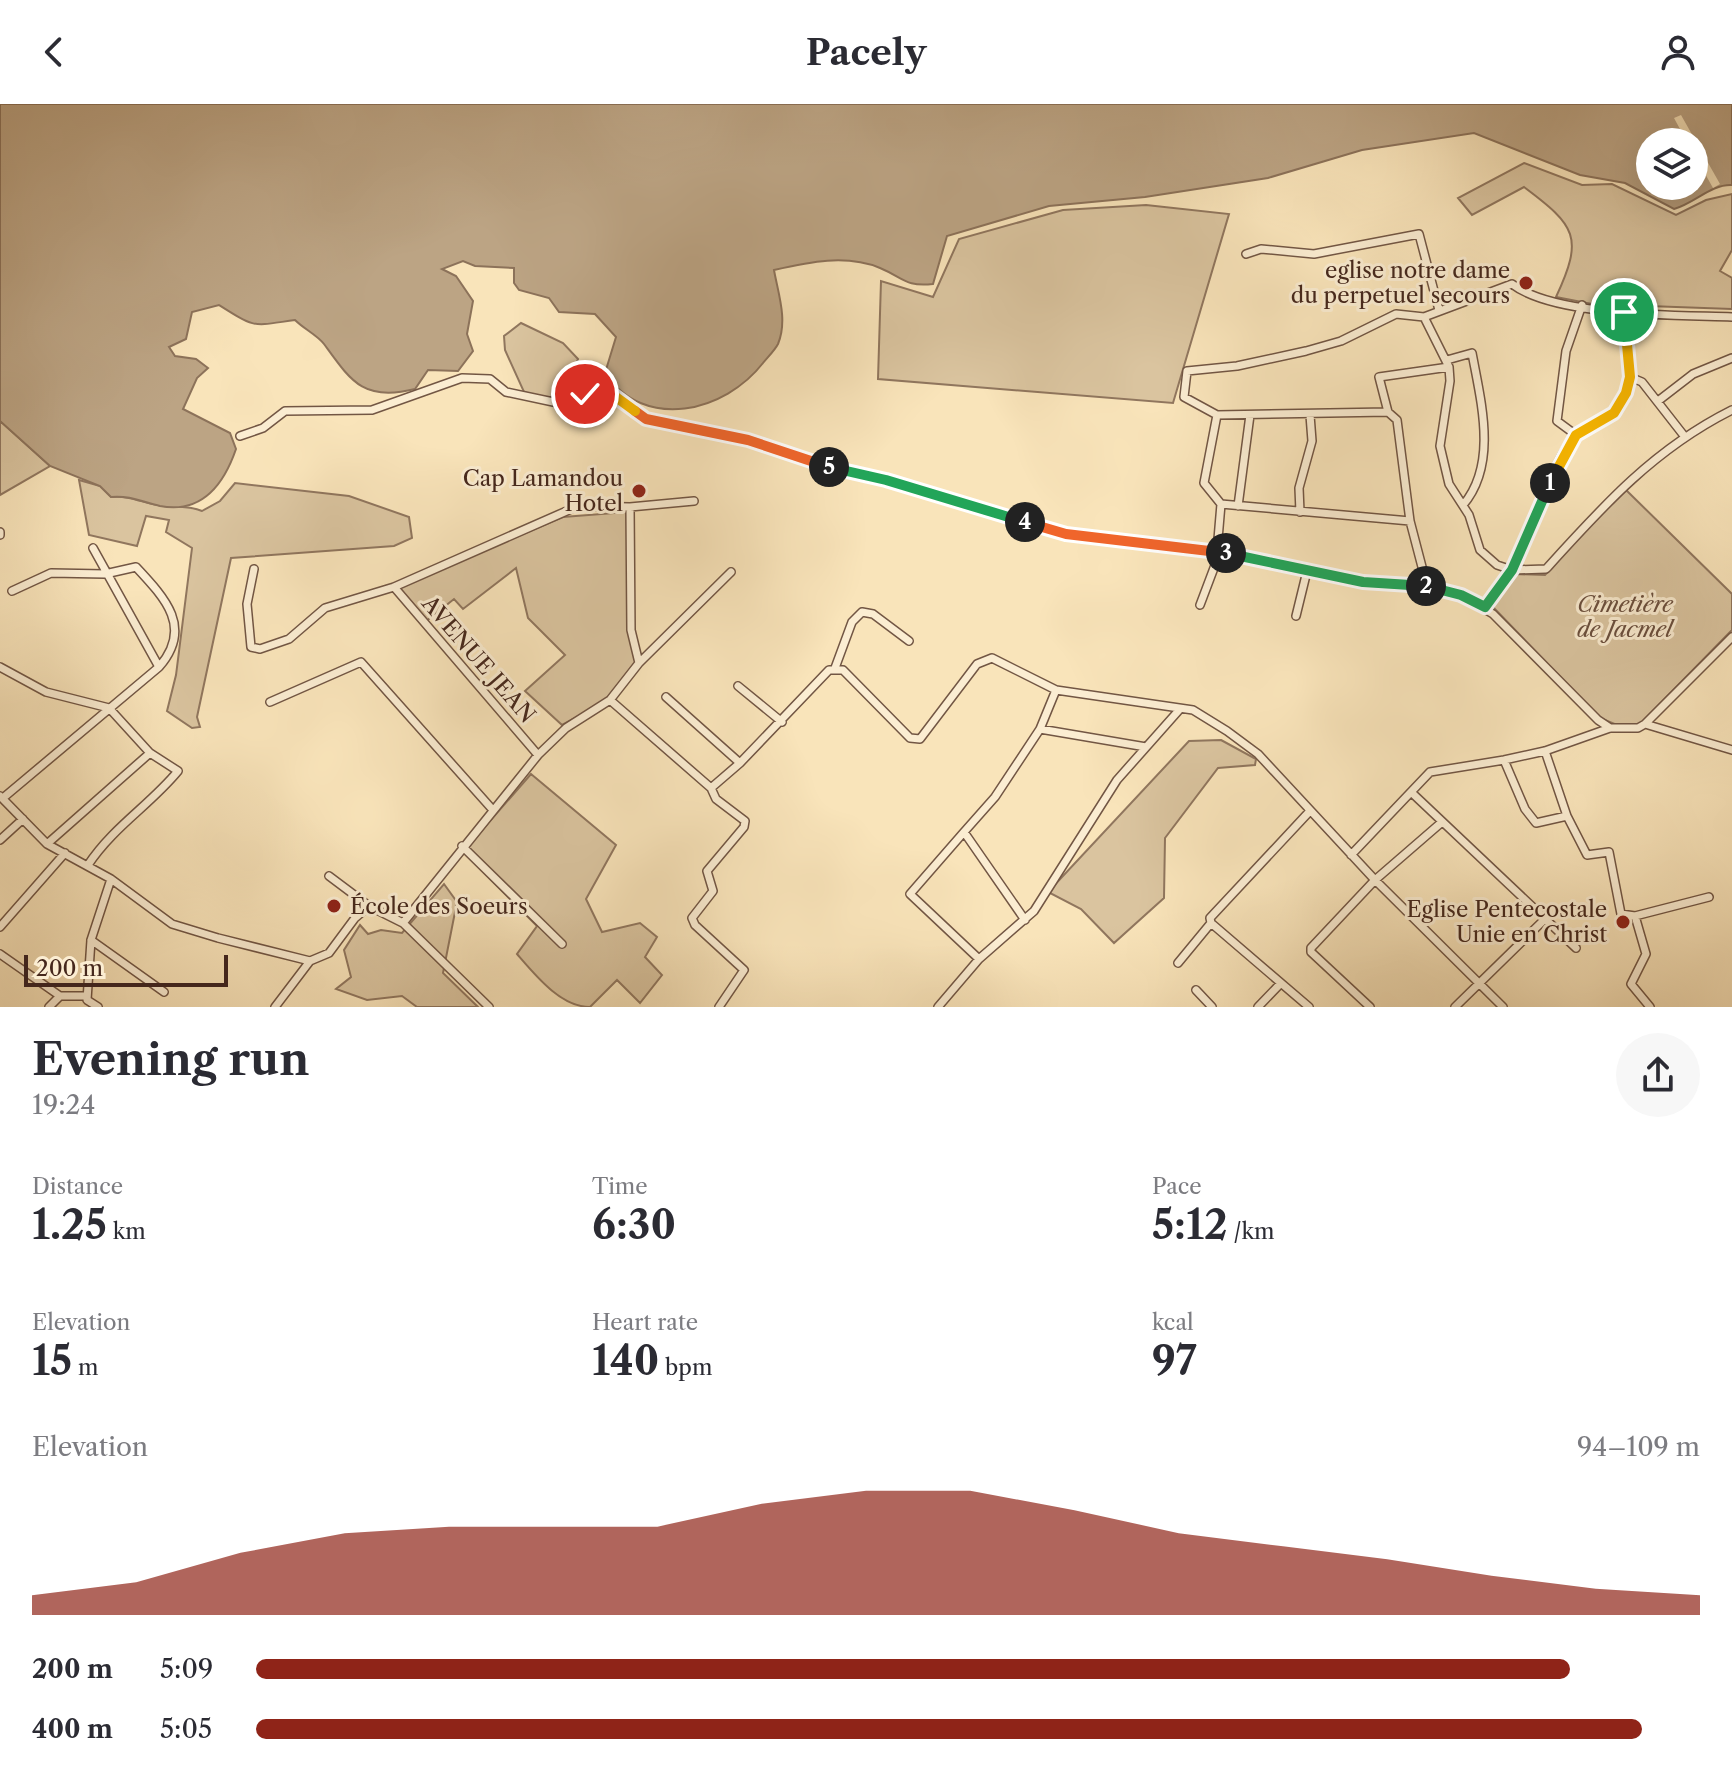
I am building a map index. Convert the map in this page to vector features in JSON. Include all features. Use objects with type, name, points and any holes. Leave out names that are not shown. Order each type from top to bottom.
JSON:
[{"type":"street","points":[[1246,254],[1261,249],[1314,254],[1419,234],[1439,310]]},
{"type":"street","points":[[1388,412],[1217,415],[1184,397],[1187,371],[1237,366],[1306,351],[1341,341],[1396,314],[1424,317],[1512,284],[1537,296],[1624,312],[1732,317]]},
{"type":"street","points":[[1576,435],[1557,421],[1566,351],[1582,305]]},
{"type":"street","points":[[1485,607],[1512,570],[1537,509],[1576,435],[1614,413],[1626,393],[1630,377],[1624,312]]},
{"type":"street","points":[[1424,317],[1448,364],[1450,381],[1440,446],[1449,484],[1463,505],[1480,550],[1497,565],[1512,570],[1546,569],[1622,486],[1685,437],[1732,410]]},
{"type":"street","points":[[1427,586],[1410,521],[1397,420],[1388,412],[1379,377],[1448,364],[1472,353],[1481,407],[1483,462],[1478,484],[1463,505]]},
{"type":"street","points":[[1658,401],[1693,374],[1732,358]]},
{"type":"street","points":[[1630,377],[1642,382],[1685,437]]},
{"type":"street","points":[[240,436],[263,428],[285,411],[372,410],[462,378],[490,379],[506,392],[558,403],[609,392],[646,419],[748,440],[825,466],[886,480],[1066,534],[1219,551],[1363,582],[1427,586],[1461,595],[1485,607],[1598,720],[1610,728]]},
{"type":"street","points":[[1200,605],[1219,551],[1221,504],[1204,483],[1217,415]]},
{"type":"street","points":[[1238,506],[1250,415]]},
{"type":"street","points":[[1300,512],[1299,488],[1312,441],[1310,415]]},
{"type":"street","points":[[254,569],[247,604],[251,647],[260,649],[289,639],[325,608],[394,587],[578,506],[630,507],[694,501]]},
{"type":"street","points":[[1221,504],[1410,521]]},
{"type":"street","points":[[630,507],[631,630],[639,663]]},
{"type":"street","points":[[93,548],[159,667]]},
{"type":"street","points":[[12,591],[51,573],[105,574],[136,567],[153,585],[175,622],[175,648],[159,667],[2,797],[47,844],[111,879],[172,924],[310,961]]},
{"type":"street","points":[[1296,616],[1307,571]]},
{"type":"street","points":[[403,923],[538,755],[566,728],[610,700],[639,663],[731,572]]},
{"type":"street","name":"AVENUE JEAN","points":[[394,587],[538,755]]},
{"type":"street","points":[[711,788],[835,668],[852,622],[862,612],[873,614],[909,641]]},
{"type":"street","points":[[1351,855],[1430,772],[1545,751],[1610,728],[1638,728],[1732,637]]},
{"type":"street","points":[[835,668],[843,670],[910,738],[925,737],[985,659],[992,658],[1056,690],[1193,710],[1249,746],[1375,880],[1503,1007]]},
{"type":"street","points":[[270,702],[361,662],[492,809]]},
{"type":"street","points":[[1,671],[46,692],[109,708],[150,753],[178,771],[159,793],[106,838],[88,865]]},
{"type":"street","points":[[738,686],[782,722]]},
{"type":"street","points":[[979,959],[910,894],[995,797],[1040,729],[1056,690]]},
{"type":"street","points":[[666,697],[740,763]]},
{"type":"street","points":[[610,700],[711,788],[716,799],[745,821],[744,827],[707,871],[713,891],[692,918],[695,925],[744,970],[719,1007]]},
{"type":"street","points":[[938,1007],[979,959],[1025,920],[1048,891],[1100,805],[1180,709]]},
{"type":"street","points":[[1645,724],[1732,750]]},
{"type":"street","points":[[1040,729],[1146,747]]},
{"type":"street","points":[[1545,751],[1567,816],[1587,855],[1609,852],[1621,914],[1635,916],[1709,897]]},
{"type":"street","points":[[47,844],[150,753]]},
{"type":"street","points":[[1504,760],[1525,809],[1536,823],[1567,816]]},
{"type":"street","points":[[1411,792],[1576,948]]},
{"type":"street","points":[[1178,963],[1211,923],[1210,918],[1309,812]]},
{"type":"street","points":[[0,840],[23,819]]},
{"type":"street","points":[[1370,1007],[1311,952],[1311,948],[1375,880],[1442,822]]},
{"type":"street","points":[[964,832],[1025,920]]},
{"type":"street","points":[[462,846],[562,944]]},
{"type":"street","points":[[0,927],[65,853]]},
{"type":"street","points":[[329,876],[369,906],[403,923],[489,1007]]},
{"type":"street","points":[[98,1007],[89,1003],[86,996],[91,940],[111,879]]},
{"type":"street","points":[[277,1006],[310,961],[329,953],[355,918],[369,906]]},
{"type":"street","points":[[1635,916],[1646,954],[1631,984],[1650,1007]]},
{"type":"street","points":[[1455,1007],[1546,918]]},
{"type":"street","points":[[1211,923],[1309,1007]]},
{"type":"street","points":[[91,940],[164,992]]},
{"type":"street","points":[[0,954],[60,996],[86,996]]},
{"type":"street","points":[[1258,1007],[1281,983]]},
{"type":"street","points":[[1196,990],[1212,1007]]},
{"type":"street","points":[[49,1007],[60,996]]},
{"type":"green space","points":[[1524,163],[1582,185],[1612,184],[1636,196],[1636,200],[1645,200],[1676,215],[1706,200],[1732,194],[1732,250],[1720,271],[1732,278],[1732,309],[1592,304],[1556,297],[1565,277],[1572,246],[1570,234],[1555,212],[1524,187],[1472,215],[1458,198]]},
{"type":"green space","points":[[1146,205],[1229,214],[1173,403],[878,379],[881,281],[933,297],[959,239],[1063,210]]},
{"type":"green space","points":[[521,323],[563,343],[578,359],[572,387],[561,396],[524,392],[505,350],[504,336]]},
{"type":"green space","points":[[0,421],[50,466],[0,495]]},
{"type":"green space","points":[[79,480],[100,486],[111,497],[202,511],[220,501],[235,483],[349,496],[409,517],[412,538],[394,546],[231,558],[197,717],[200,727],[192,728],[167,711],[176,675],[192,548],[166,532],[169,520],[146,516],[137,546],[89,535]]},
{"type":"green space","name":"Cimetière de Jacmel","points":[[1624,488],[1732,594],[1732,630],[1638,726],[1617,725],[1600,718],[1491,605],[1514,574],[1545,575]]},
{"type":"green space","points":[[627,512],[636,663],[603,703],[562,725],[525,691],[565,655],[528,618],[516,568],[463,609],[454,599],[425,622],[398,587],[563,517]]},
{"type":"green space","points":[[1221,740],[1256,759],[1255,765],[1218,768],[1165,838],[1164,898],[1114,943],[1081,909],[1048,892],[1189,741]]},
{"type":"green space","points":[[531,774],[616,845],[586,899],[602,932],[640,923],[657,937],[645,957],[662,975],[640,1003],[617,980],[590,1007],[569,1002],[550,989],[517,954],[537,926],[463,852]]},
{"type":"green space","points":[[444,884],[457,902],[443,973],[478,1007],[417,1007],[402,996],[367,1000],[336,989],[351,977],[344,950],[360,925],[368,934],[381,930],[402,933]]},
{"type":"shaded area","points":[[0,104],[1732,104],[1732,185],[1708,192],[1708,128],[1636,128],[1636,189],[1625,183],[1580,175],[1474,133],[1362,150],[1268,178],[1145,197],[1049,206],[947,236],[933,284],[910,283],[880,268],[854,261],[814,262],[774,270],[782,316],[777,346],[747,380],[728,394],[685,408],[663,409],[641,403],[622,392],[605,373],[616,337],[595,314],[559,312],[549,298],[519,290],[514,283],[514,268],[475,266],[463,261],[442,269],[456,276],[473,301],[467,334],[473,351],[458,371],[428,370],[415,389],[397,392],[383,393],[360,385],[321,341],[295,320],[255,324],[219,305],[192,312],[186,339],[169,347],[175,356],[196,359],[208,368],[197,378],[183,409],[230,433],[236,449],[225,474],[209,494],[188,505],[160,506],[130,498],[111,497],[100,486],[50,466],[0,421]]},
{"type":"shaded area","points":[[1657,200],[1694,200],[1689,203],[1674,209]]},
{"type":"pier","points":[[1681,115],[1688,128],[1679,128],[1674,118]]},
{"type":"pier","points":[[1708,163],[1720,184],[1713,188],[1708,179]]},
{"type":"place","name":"eglise notre dame du perpetuel secours","points":[[1526,283]]},
{"type":"place","name":"Cap Lamandou Hotel","points":[[639,491]]},
{"type":"place","name":"École des Soeurs","points":[[334,906]]},
{"type":"place","name":"Eglise Pentecostale Unie en Christ","points":[[1623,922]]},
{"type":"route","points":[[585,394],[609,392],[646,419],[748,440],[825,466],[886,480],[1066,534],[1217,551],[1363,582],[1427,586],[1461,595],[1485,607],[1512,570],[1537,509],[1576,435],[1614,413],[1626,393],[1630,377],[1624,312]]}]
